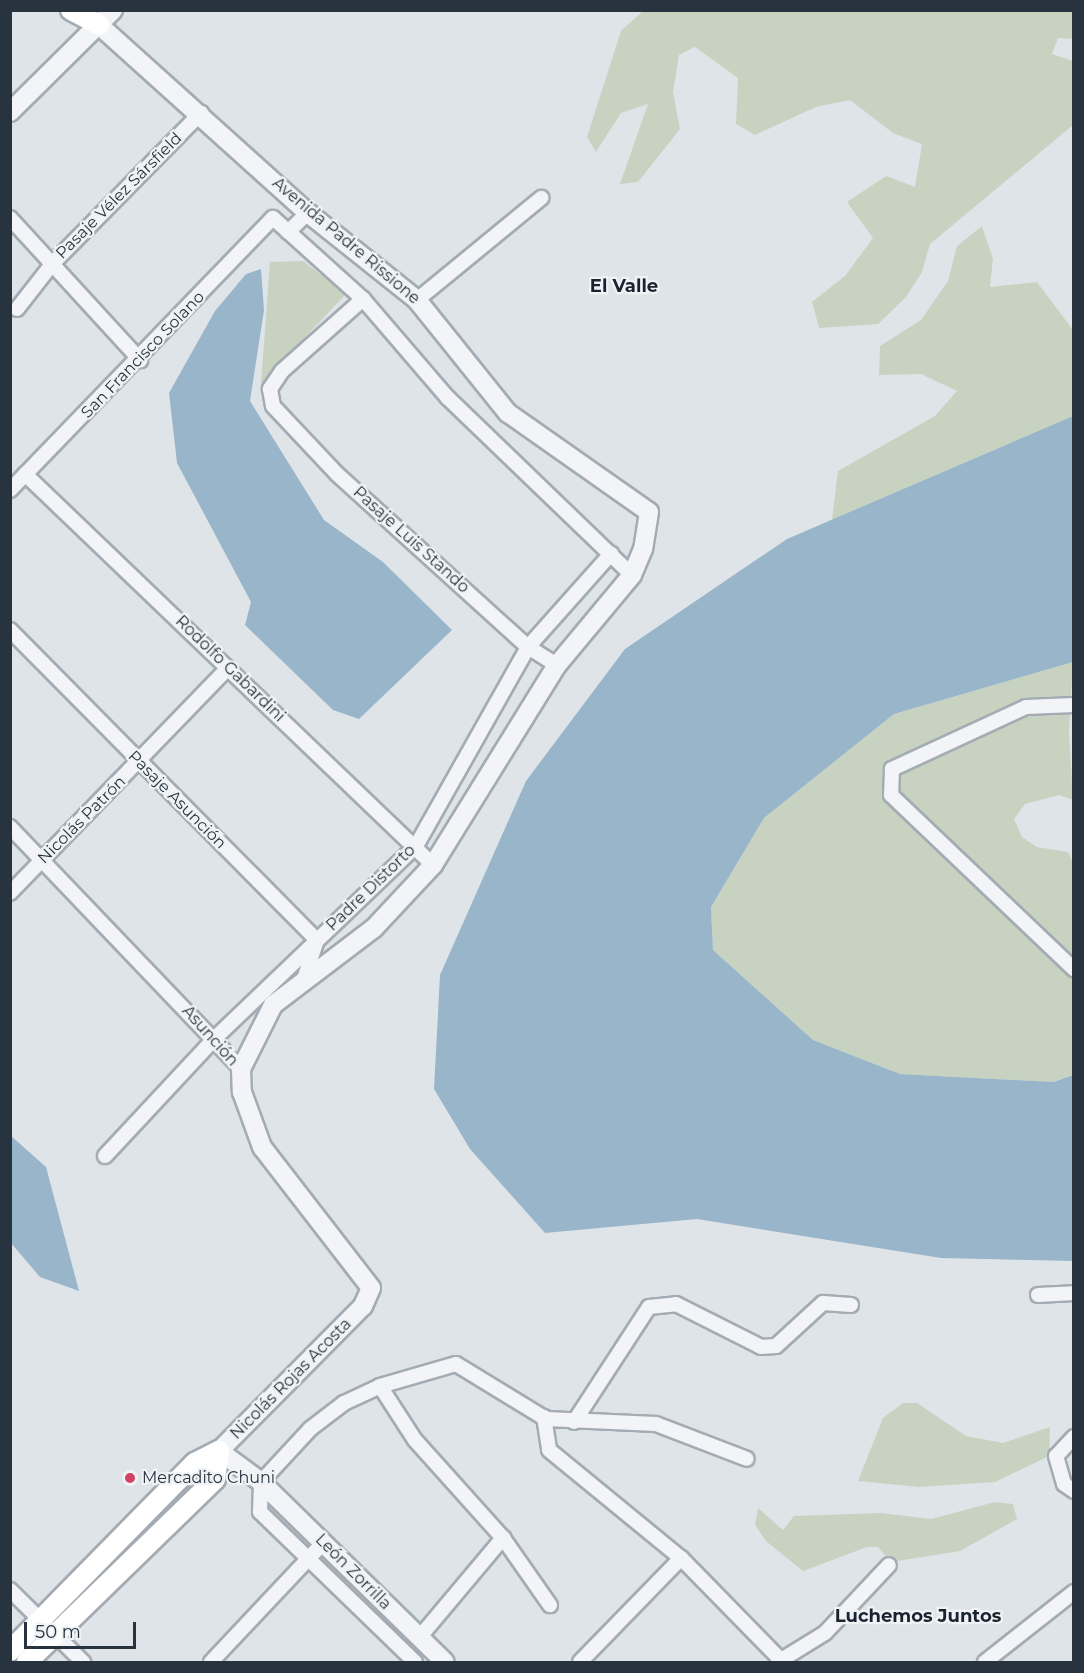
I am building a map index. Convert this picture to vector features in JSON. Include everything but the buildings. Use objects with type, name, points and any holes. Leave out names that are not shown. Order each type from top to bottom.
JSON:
[{"type":"main road","name":"Avenida Padre Rissione","points":[[71,10],[93,18]]},
{"type":"main road","points":[[10,1651],[195,1463],[219,1451]]},
{"type":"main road","points":[[27,1662],[215,1479],[219,1451]]},
{"type":"street","points":[[10,112],[93,18],[113,10]]},
{"type":"street","name":"Avenida Padre Rissione","points":[[93,18],[201,113],[308,213],[417,300],[508,413],[649,512],[643,549]]},
{"type":"street","name":"Pasaje Vélez Sársfield","points":[[17,309],[53,263],[201,113]]},
{"type":"street","points":[[417,300],[541,198]]},
{"type":"street","points":[[288,232],[308,213]]},
{"type":"street","points":[[10,218],[140,360]]},
{"type":"street","name":"Avenida Padre Rissione","points":[[273,218],[363,298],[448,398],[632,574]]},
{"type":"street","name":"San Francisco Solano","points":[[10,490],[140,360],[273,218]]},
{"type":"street","name":"Pasaje Luis Stando","points":[[363,298],[282,370],[270,388],[273,406],[337,474],[528,646],[557,665]]},
{"type":"street","name":"Rodolfo Gabardini","points":[[26,474],[416,846],[433,865]]},
{"type":"street","name":"Padre Distorto","points":[[241,1069],[273,1005],[304,979],[374,928],[433,865],[557,665],[632,574],[643,549]]},
{"type":"street","name":"Padre Distorto","points":[[105,1156],[215,1038],[416,846],[528,646],[611,554]]},
{"type":"street","name":"Pasaje Asunción","points":[[10,630],[317,940]]},
{"type":"street","name":"Nicolás Patrón","points":[[10,893],[140,763],[228,668]]},
{"type":"street","points":[[1074,705],[1026,706],[892,769],[891,795],[1074,969]]},
{"type":"street","name":"Asunción","points":[[10,827],[215,1038],[241,1069],[242,1092],[262,1147],[357,1266],[371,1288],[363,1306]]},
{"type":"street","points":[[304,979],[317,940]]},
{"type":"street","points":[[1038,1295],[1074,1293]]},
{"type":"street","points":[[574,1422],[649,1307],[676,1304],[761,1347],[776,1346],[823,1303],[851,1305]]},
{"type":"street","name":"Nicolás Rojas Acosta","points":[[219,1451],[363,1306]]},
{"type":"street","points":[[261,1482],[310,1429],[380,1386],[456,1364],[544,1417],[574,1422],[656,1424],[747,1459]]},
{"type":"street","points":[[380,1386],[414,1440],[503,1538],[550,1605]]},
{"type":"street","points":[[544,1417],[549,1450],[681,1558],[781,1662],[825,1633],[889,1565]]},
{"type":"street","points":[[1074,1437],[1056,1456],[1064,1484],[1074,1491]]},
{"type":"street","name":"León Zorrilla","points":[[219,1451],[261,1482],[444,1662]]},
{"type":"street","name":"León Zorrilla","points":[[261,1482],[260,1512],[410,1657]]},
{"type":"street","points":[[419,1638],[503,1538]]},
{"type":"street","points":[[211,1662],[310,1561],[324,1542]]},
{"type":"street","points":[[580,1662],[681,1558]]},
{"type":"street","points":[[10,1590],[83,1662]]},
{"type":"street","points":[[985,1662],[1074,1592]]},
{"type":"street","points":[[394,1662],[410,1657]]},
{"type":"green space","points":[[643,11],[1073,11],[1073,39],[1058,38],[1052,54],[1073,61],[1073,125],[930,244],[922,272],[906,297],[878,324],[819,328],[812,302],[845,276],[873,238],[847,202],[886,176],[915,187],[922,144],[893,133],[850,100],[816,107],[755,135],[736,124],[738,78],[695,47],[679,55],[673,92],[680,129],[638,182],[620,184],[648,104],[621,113],[596,152],[587,137],[621,31]]},
{"type":"green space","points":[[982,226],[993,259],[990,287],[1037,282],[1073,330],[1073,416],[832,520],[838,471],[935,416],[957,391],[921,374],[879,375],[880,346],[921,320],[948,281],[957,246]]},
{"type":"green space","points":[[303,261],[346,294],[261,384],[270,262]]},
{"type":"green space","points":[[1073,662],[1069,732],[1073,800],[1059,795],[1025,804],[1014,819],[1022,837],[1037,847],[1068,852],[1073,863],[1073,1075],[1054,1082],[900,1074],[813,1040],[713,950],[711,907],[764,818],[894,714]]},
{"type":"green space","points":[[903,1403],[917,1403],[966,1436],[1003,1443],[1050,1427],[1049,1456],[995,1482],[919,1487],[858,1481],[883,1418]]},
{"type":"green space","points":[[193,1479],[198,1484],[64,1618],[59,1613]]},
{"type":"green space","points":[[995,1502],[1013,1504],[1017,1519],[960,1551],[891,1562],[878,1547],[867,1547],[803,1571],[766,1541],[755,1525],[758,1508],[783,1530],[794,1516],[881,1513],[931,1519]]},
{"type":"water","points":[[261,269],[264,310],[250,401],[324,520],[383,562],[452,630],[359,719],[333,710],[245,625],[251,602],[177,463],[169,393],[215,311],[246,274]]},
{"type":"water","points":[[1073,416],[1073,662],[894,714],[764,818],[711,907],[713,950],[813,1040],[900,1074],[1054,1082],[1073,1075],[1073,1261],[941,1258],[697,1219],[545,1233],[470,1149],[434,1089],[440,975],[526,781],[625,649],[787,539]]},
{"type":"water","points":[[10,1135],[46,1167],[79,1291],[40,1277],[11,1243]]},
{"type":"place","name":"Mercadito Chuni","points":[[130,1478]]},
{"type":"district","name":"El Valle","points":[[624,286]]},
{"type":"district","name":"Luchemos Juntos","points":[[918,1616]]}]
